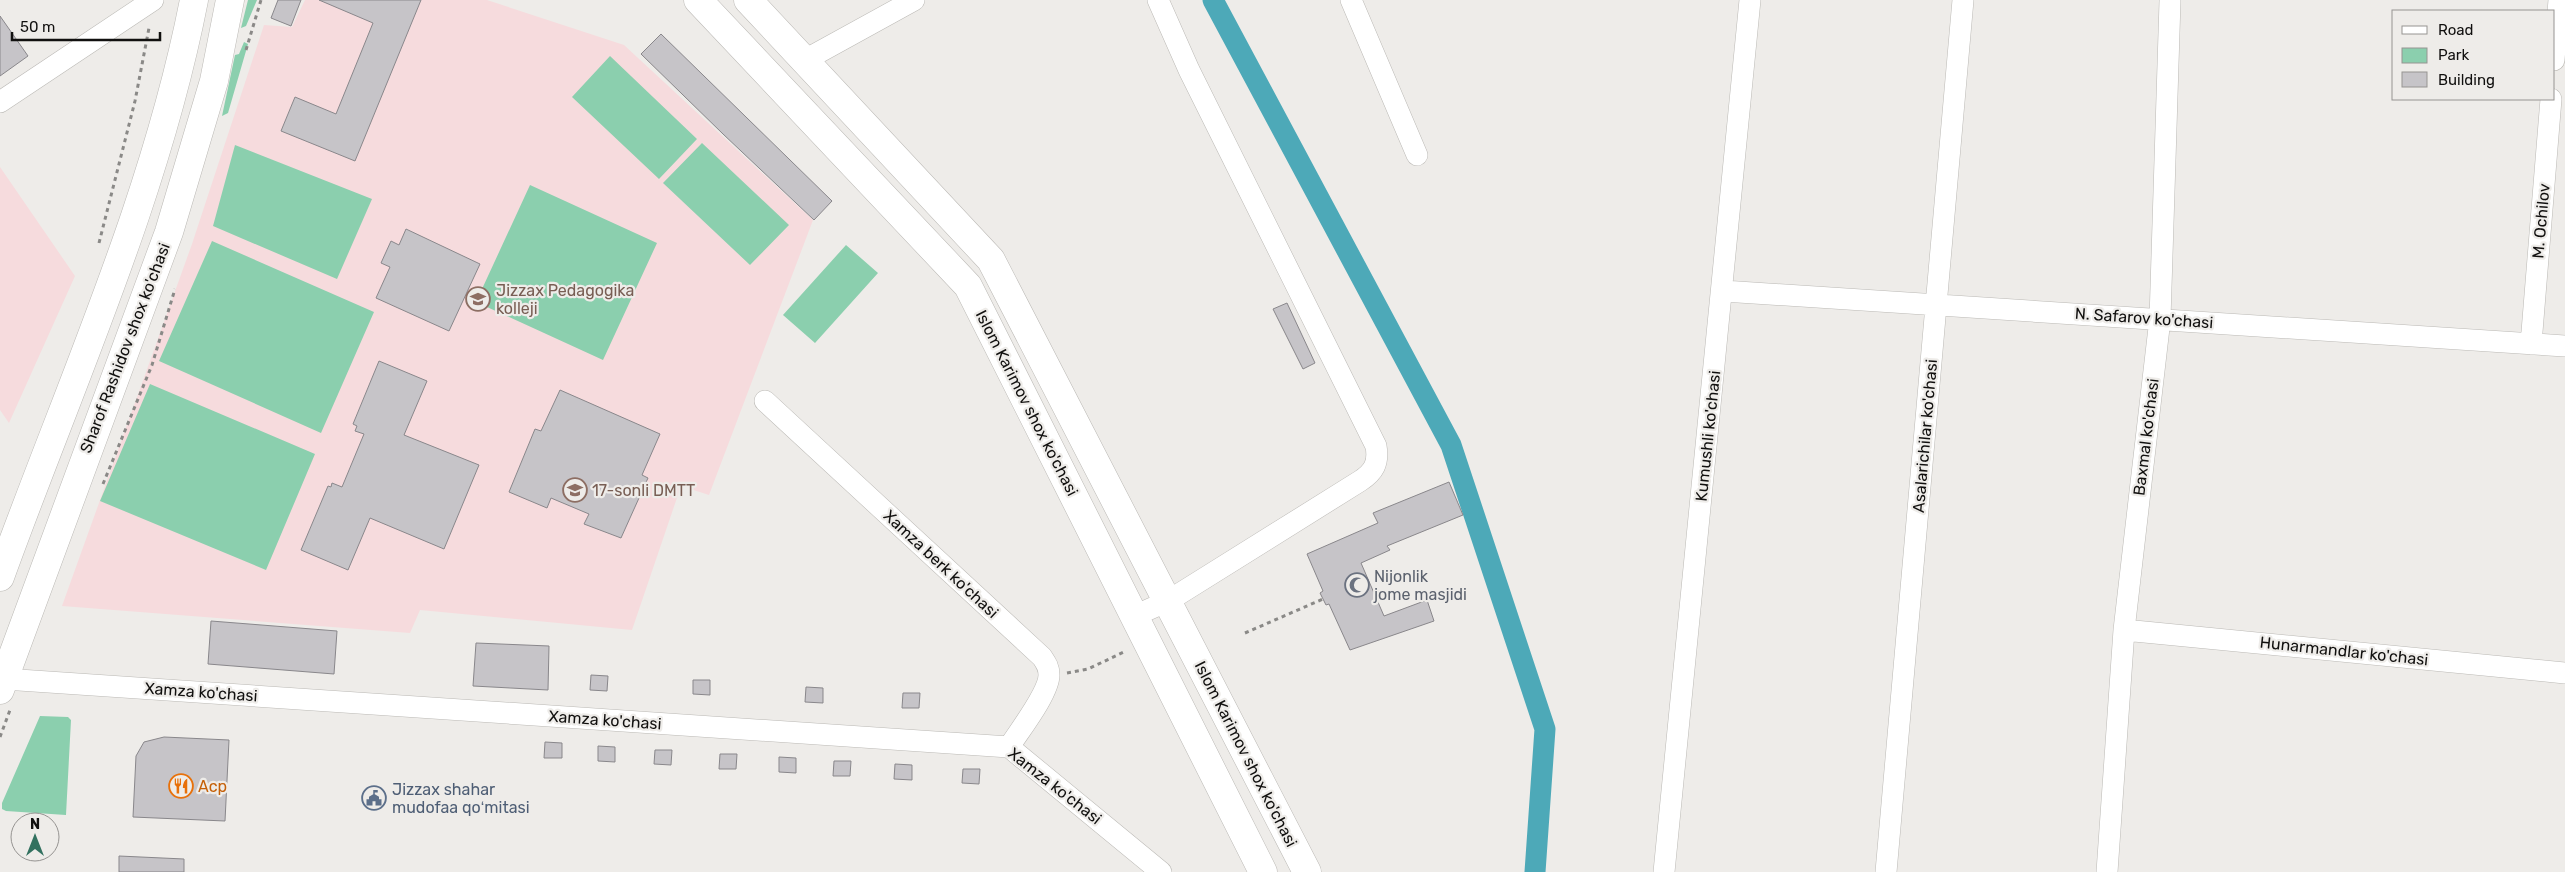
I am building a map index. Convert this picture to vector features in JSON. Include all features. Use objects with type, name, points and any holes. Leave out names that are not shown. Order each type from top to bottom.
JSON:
[{"type":"main road","points":[[0,577],[37,474],[114,279],[148,177],[177,78],[194,0]]},
{"type":"main road","name":"Sharof Rashidov shox ko'chasi","points":[[2,684],[72,490],[169,232],[193,157],[214,81],[230,0]]},
{"type":"main road","name":"Islom Karimov shox ko'chasi","points":[[698,0],[968,286],[1263,872]]},
{"type":"main road","name":"Islom Karimov shox ko'chasi","points":[[748,0],[992,260],[1307,872]]},
{"type":"main road","points":[[37,474],[52,470],[59,472],[70,482],[72,490]]},
{"type":"main road","points":[[1128,605],[1128,598],[1142,599],[1153,590],[1155,577]]},
{"type":"main road","points":[[1207,758],[1207,749],[1217,738],[1232,736],[1240,742]]},
{"type":"street","points":[[805,60],[914,0]]},
{"type":"street","points":[[1128,605],[1168,601],[1371,474],[1377,464],[1378,455],[1371,437],[1189,70],[1158,0]]},
{"type":"street","points":[[1350,0],[1417,155]]},
{"type":"street","name":"Kumushli ko'chasi","points":[[1664,872],[1723,291],[1750,0]]},
{"type":"street","name":"Asalarichilar ko'chasi","points":[[1886,872],[1963,0]]},
{"type":"street","points":[[2555,48],[2559,0]]},
{"type":"street","name":"Baxmal ko'chasi","points":[[2106,872],[2124,630],[2160,319],[2170,2]]},
{"type":"street","points":[[0,102],[152,9]]},
{"type":"street","name":"M. Ochilov","points":[[2531,344],[2551,100]]},
{"type":"street","name":"N. Safarov ko'chasi","points":[[1723,291],[2565,346]]},
{"type":"street","name":"Xamza berk ko'chasi","points":[[765,402],[1042,657],[1048,667],[1049,677]]},
{"type":"street","name":"Hunarmandlar ko'chasi","points":[[2124,630],[2565,672]]},
{"type":"street","points":[[1009,747],[1046,688],[1049,677]]},
{"type":"street","name":"Xamza ko'chasi","points":[[2,684],[1009,747],[1161,872]]},
{"type":"path","points":[[97,250],[135,101],[152,9]]},
{"type":"path","points":[[1245,633],[1323,599]]},
{"type":"path","points":[[1049,677],[1088,669],[1147,642]]},
{"type":"shaded area","name":"Jizzax Pedagogika kolleji","points":[[305,0],[487,0],[624,45],[813,220],[709,495],[681,486],[632,630],[420,610],[410,633],[62,606],[192,244],[264,25],[292,27]]},
{"type":"shaded area","points":[[0,167],[75,276],[9,423],[0,410]]},
{"type":"green space","points":[[248,0],[257,0],[246,26],[241,28]]},
{"type":"green space","points":[[244,42],[248,44],[228,113],[222,116],[235,55],[239,54]]},
{"type":"green space","points":[[610,56],[697,139],[659,179],[572,97]]},
{"type":"green space","points":[[702,143],[789,225],[750,265],[663,183]]},
{"type":"green space","points":[[235,145],[372,199],[337,279],[213,226]]},
{"type":"green space","points":[[530,185],[657,243],[603,360],[476,302]]},
{"type":"green space","points":[[212,241],[374,312],[321,433],[159,361]]},
{"type":"green space","points":[[846,245],[878,273],[815,343],[783,315]]},
{"type":"green space","points":[[150,384],[315,454],[266,570],[100,501]]},
{"type":"green space","points":[[40,716],[68,717],[71,720],[66,815],[60,815],[60,812],[6,811],[2,809],[2,803]]},
{"type":"building","points":[[278,0],[301,0],[291,26],[271,18]]},
{"type":"building","points":[[319,0],[421,0],[355,161],[281,131],[295,97],[336,114],[373,23]]},
{"type":"building","points":[[0,16],[28,56],[0,76]]},
{"type":"building","points":[[661,34],[832,201],[814,220],[641,54]]},
{"type":"building","points":[[406,229],[480,264],[449,331],[376,298],[390,267],[381,263],[391,241],[399,245]]},
{"type":"building","points":[[1287,303],[1315,363],[1303,369],[1273,309]]},
{"type":"building","points":[[379,361],[427,381],[404,435],[479,465],[444,549],[370,518],[348,570],[301,550],[328,486],[331,487],[332,483],[342,487],[364,434],[355,431],[357,426],[353,424]]},
{"type":"building","points":[[560,390],[660,434],[642,475],[648,478],[621,538],[584,524],[589,514],[551,498],[547,508],[509,492],[535,429],[541,431]]},
{"type":"building","points":[[1449,482],[1463,515],[1387,546],[1390,550],[1361,563],[1384,616],[1427,600],[1434,621],[1350,650],[1329,604],[1326,605],[1320,593],[1323,591],[1307,554],[1378,523],[1373,513]]},
{"type":"building","points":[[211,621],[337,631],[334,674],[208,664]]},
{"type":"building","points":[[476,643],[549,646],[548,690],[473,686]]},
{"type":"building","points":[[591,675],[608,676],[607,691],[590,690]]},
{"type":"building","points":[[693,680],[710,680],[710,695],[693,694]]},
{"type":"building","points":[[806,687],[823,688],[823,703],[805,702]]},
{"type":"building","points":[[903,693],[920,693],[919,708],[902,708]]},
{"type":"building","name":"Аср","points":[[164,737],[229,740],[225,821],[133,817],[136,756],[144,742]]},
{"type":"building","points":[[545,742],[562,743],[562,758],[544,758]]},
{"type":"building","points":[[598,746],[615,747],[615,762],[598,761]]},
{"type":"building","points":[[655,750],[672,750],[671,765],[654,764]]},
{"type":"building","points":[[720,754],[737,754],[736,769],[719,769]]},
{"type":"building","points":[[779,757],[796,758],[796,773],[779,772]]},
{"type":"building","points":[[834,761],[851,761],[850,776],[833,776]]},
{"type":"building","points":[[895,764],[912,765],[912,780],[894,779]]},
{"type":"building","points":[[963,769],[980,769],[979,784],[962,783]]},
{"type":"building","points":[[119,856],[184,859],[184,872],[119,872]]},
{"type":"waterway","points":[[1213,0],[1451,445],[1545,729],[1535,872]]},
{"type":"place","name":"Jizzax Pedagogika kolleji","points":[[478,299]]},
{"type":"place","name":"17-sonli DMTT","points":[[575,490]]},
{"type":"place","name":"Nijonlik jome masjidi","points":[[1357,585]]},
{"type":"place","name":"Аср","points":[[181,786]]},
{"type":"place","name":"Jizzax shahar mudofaa qoʻmitasi","points":[[374,798]]}]
